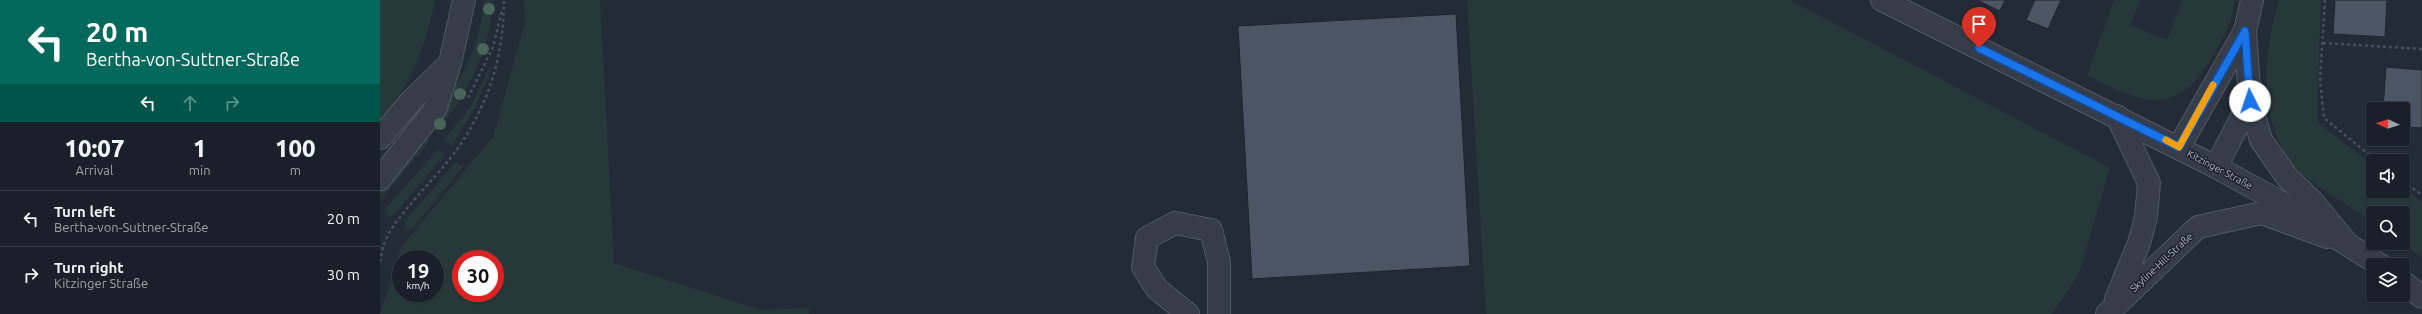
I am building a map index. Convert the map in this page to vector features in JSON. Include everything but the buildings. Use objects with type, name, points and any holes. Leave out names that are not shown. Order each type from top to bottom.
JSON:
[{"type":"street","points":[[380,179],[436,108],[450,63],[464,0]]},
{"type":"street","name":"Kitzinger Straße","points":[[1882,0],[2179,147],[2280,202],[2369,258]]},
{"type":"street","points":[[2252,0],[2245,31],[2250,101],[2261,140],[2287,177],[2313,202],[2348,245]]},
{"type":"street","points":[[2179,147],[2245,31]]},
{"type":"street","points":[[380,138],[412,100],[450,63]]},
{"type":"street","points":[[2216,167],[2250,101]]},
{"type":"street","name":"Skyline-Hill-Straße","points":[[2110,310],[2139,243],[2146,217],[2149,183],[2117,116]]},
{"type":"street","name":"Skyline-Hill-Straße","points":[[2110,310],[2198,227],[2262,213],[2348,245]]},
{"type":"street","points":[[1188,314],[1156,289],[1143,267],[1147,238],[1176,223],[1211,230],[1219,262],[1219,314]]},
{"type":"street","points":[[2410,288],[2422,297]]},
{"type":"path","points":[[380,262],[390,231],[457,149],[487,96],[496,69],[501,46],[504,0]]},
{"type":"path","points":[[2325,0],[2320,80],[2324,118],[2368,154]]},
{"type":"path","points":[[2323,43],[2422,49]]},
{"type":"path","points":[[2410,186],[2422,195]]},
{"type":"shaded area","points":[[380,0],[435,0],[427,33],[416,64],[400,94],[380,121]]},
{"type":"shaded area","points":[[484,0],[493,0],[488,37],[482,54],[458,103],[436,132],[430,124],[459,80],[473,51],[478,35]]},
{"type":"shaded area","points":[[524,0],[600,0],[614,263],[761,310],[809,308],[809,314],[380,314],[392,276],[392,302],[444,302],[444,250],[400,250],[493,137],[525,22]]},
{"type":"shaded area","points":[[1467,0],[1790,0],[2110,168],[2079,274],[2052,314],[1486,314]]},
{"type":"shaded area","points":[[2114,0],[2140,0],[2131,25],[2167,40],[2182,0],[2234,0],[2234,7],[2228,28],[2201,74],[2187,88],[2173,97],[2159,100],[2143,99],[2126,94],[2087,75]]},
{"type":"shaded area","points":[[2279,0],[2321,0],[2317,122],[2366,160],[2366,198],[2410,198],[2410,193],[2422,202],[2422,258],[2410,249],[2410,206],[2366,206],[2366,218],[2312,182],[2289,161],[2276,134],[2270,116],[2267,96],[2266,77],[2270,37]]},
{"type":"shaded area","points":[[490,66],[492,67],[476,106],[452,146],[444,140],[471,106]]},
{"type":"shaded area","points":[[423,136],[430,141],[380,200],[380,185]]},
{"type":"shaded area","points":[[438,149],[445,154],[393,216],[388,216],[386,210],[387,207]]},
{"type":"shaded area","points":[[456,162],[463,167],[412,229],[406,229],[406,220]]},
{"type":"slow traffic","points":[[2166,140],[2179,147],[2213,85]]},
{"type":"route","points":[[1979,48],[2179,147],[2245,31],[2250,101]]}]
